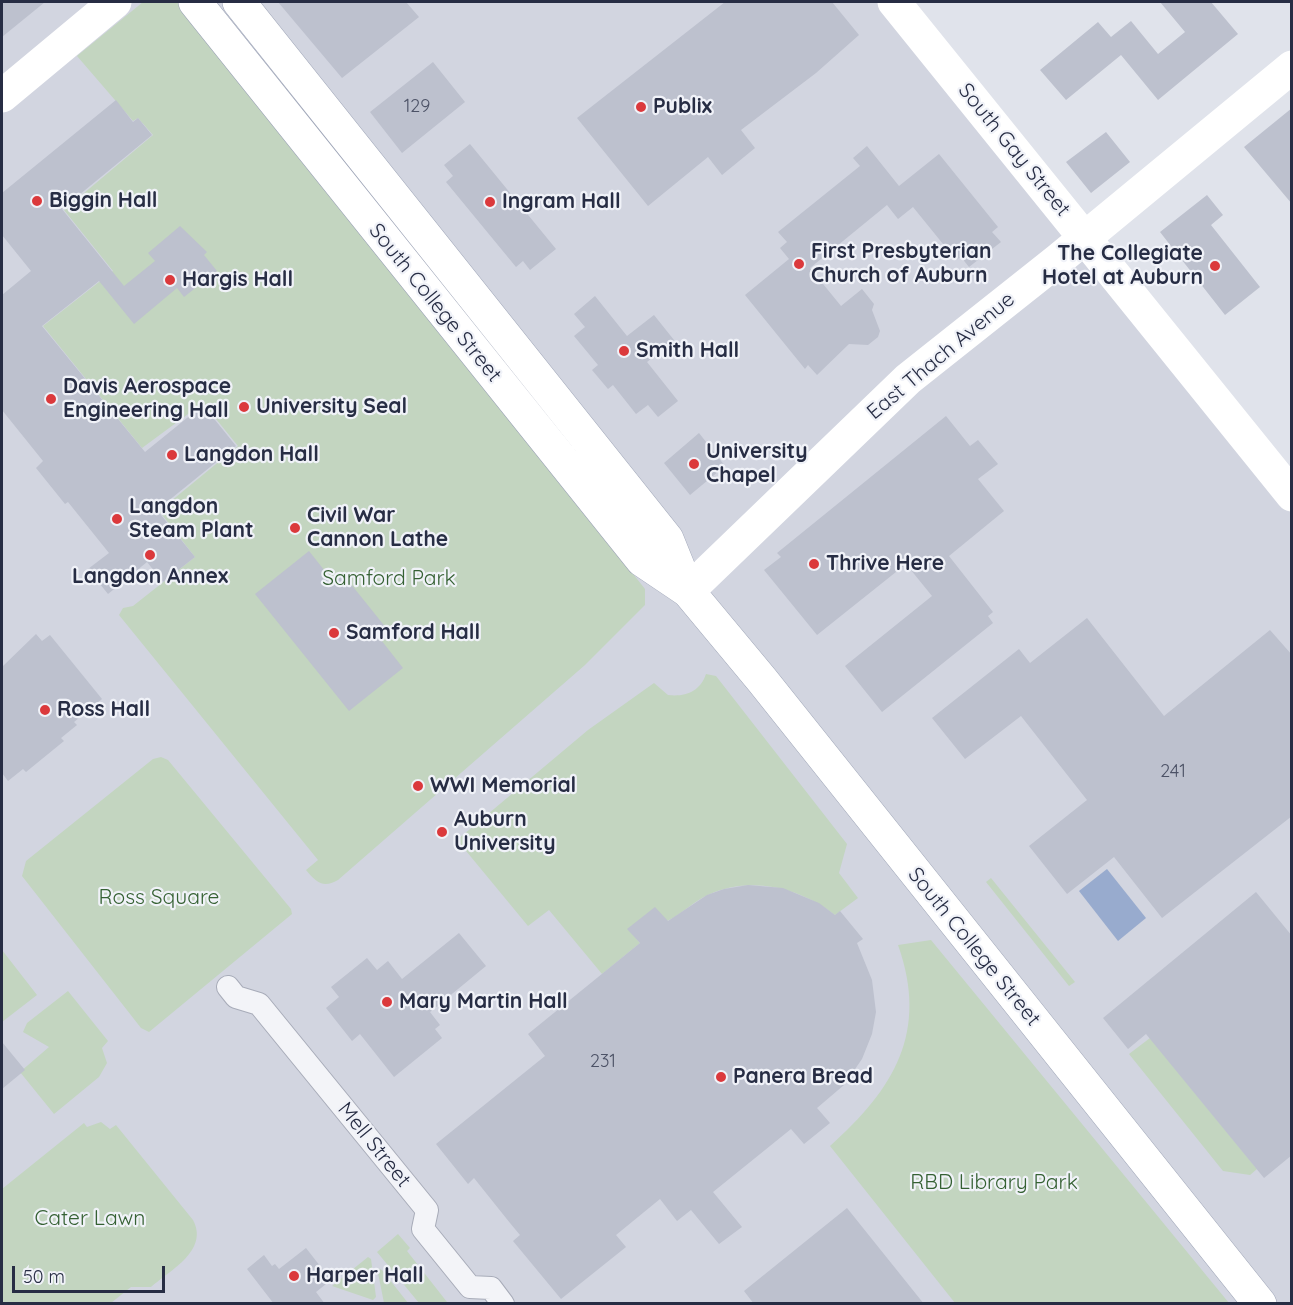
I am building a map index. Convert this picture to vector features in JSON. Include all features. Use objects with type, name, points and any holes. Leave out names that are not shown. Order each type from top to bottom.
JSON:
[{"type":"main road","points":[[2,96],[115,2]]},
{"type":"main road","name":"South College Street","points":[[195,2],[642,560],[688,591],[762,680],[1260,1304]]},
{"type":"main road","name":"South College Street","points":[[239,2],[667,539],[688,591]]},
{"type":"main road","name":"South Gay Street","points":[[894,2],[1292,495]]},
{"type":"main road","name":"East Thach Avenue","points":[[688,591],[908,379],[1292,67]]},
{"type":"street","name":"Mell Street","points":[[228,987],[236,997],[259,1004],[386,1158],[427,1210],[423,1230],[470,1287],[491,1288],[503,1304]]},
{"type":"shaded area","name":"Auburn University","points":[[2,2],[894,2],[1291,495],[1291,1303],[2,1304]]},
{"type":"green space","name":"Samford Park","points":[[143,2],[182,2],[645,589],[645,605],[585,665],[333,883],[320,883],[306,870],[318,860],[119,615],[123,608],[133,606],[195,557],[159,511],[238,446],[203,403],[142,448],[43,326],[113,271],[64,210],[153,135],[138,118],[133,121],[77,56]]},
{"type":"green space","points":[[706,674],[716,676],[847,844],[839,873],[858,898],[835,915],[806,898],[774,887],[758,885],[724,889],[708,895],[664,922],[628,929],[640,943],[602,974],[549,910],[528,926],[457,840],[588,730],[654,683],[668,695],[686,694],[700,685]]},
{"type":"green space","name":"Ross Square","points":[[161,757],[168,760],[291,909],[292,914],[149,1032],[141,1028],[22,876],[26,861],[153,759]]},
{"type":"green space","points":[[991,878],[1075,982],[1069,986],[986,882]]},
{"type":"green space","name":"RBD Library Park","points":[[931,940],[1229,1303],[955,1303],[830,1146],[872,1103],[900,1057],[907,1032],[909,1005],[907,976],[898,945]]},
{"type":"green space","points":[[2,950],[37,995],[2,1022]]},
{"type":"green space","points":[[68,991],[108,1041],[102,1048],[107,1063],[99,1077],[54,1114],[20,1072],[49,1047],[23,1032],[27,1023]]},
{"type":"green space","points":[[1150,1038],[1257,1169],[1250,1175],[1223,1171],[1129,1054]]},
{"type":"green space","name":"Cater Lawn","points":[[101,1122],[110,1129],[116,1125],[193,1220],[197,1231],[192,1250],[186,1258],[151,1287],[131,1287],[111,1303],[2,1303],[2,1189],[84,1123],[87,1127]]},
{"type":"green space","points":[[398,1234],[410,1248],[407,1251],[447,1302],[419,1303],[377,1252]]},
{"type":"green space","points":[[368,1257],[371,1259],[376,1297],[373,1300],[332,1286]]},
{"type":"green space","points":[[377,1268],[382,1270],[408,1303],[384,1303]]},
{"type":"water","points":[[1107,869],[1146,918],[1118,941],[1079,891]]},
{"type":"building","points":[[2,2],[45,2],[2,37]]},
{"type":"building","points":[[278,2],[406,2],[419,17],[342,78]]},
{"type":"building","points":[[725,2],[832,2],[859,35],[816,73],[741,130],[755,148],[722,175],[708,157],[648,206],[577,118]]},
{"type":"building","points":[[1160,2],[1211,2],[1238,34],[1158,100],[1121,55],[1066,100],[1040,70],[1098,22],[1111,37],[1131,21],[1158,54],[1185,32]]},
{"type":"building","points":[[433,62],[465,102],[402,153],[370,112]]},
{"type":"building","points":[[116,100],[133,122],[138,118],[152,135],[62,209],[124,286],[155,261],[148,253],[180,226],[207,252],[204,255],[217,271],[184,297],[177,288],[134,324],[99,281],[42,326],[145,452],[203,405],[236,446],[157,510],[195,557],[163,582],[147,562],[108,594],[88,569],[109,553],[68,502],[65,504],[36,468],[43,461],[2,410],[2,295],[31,271],[2,235],[2,193]]},
{"type":"building","points":[[1292,108],[1292,204],[1244,147]]},
{"type":"building","points":[[1106,132],[1130,162],[1091,193],[1066,162]]},
{"type":"building","name":"Ingram Hall","points":[[470,144],[556,249],[530,270],[523,261],[516,267],[446,182],[453,176],[444,165]]},
{"type":"building","name":"First Presbyterian Church of Auburn","points":[[867,146],[899,186],[939,154],[998,227],[992,232],[1001,242],[969,267],[961,257],[956,260],[913,207],[898,219],[887,205],[810,268],[841,306],[862,289],[874,304],[872,310],[880,331],[878,337],[868,345],[849,344],[817,375],[808,365],[805,369],[745,295],[789,259],[780,248],[787,242],[778,232],[860,166],[853,158]]},
{"type":"building","name":"The Collegiate Hotel at Auburn","points":[[1207,195],[1223,215],[1211,225],[1260,287],[1225,315],[1160,232]]},
{"type":"building","name":"Smith Hall","points":[[595,296],[627,336],[654,315],[674,340],[647,362],[678,401],[658,417],[648,405],[636,414],[613,385],[608,389],[592,370],[598,365],[574,336],[585,327],[574,314]]},
{"type":"building","points":[[946,416],[970,446],[978,440],[998,464],[978,479],[1004,511],[949,556],[993,612],[988,616],[993,623],[882,712],[845,666],[932,596],[906,564],[817,635],[764,570],[781,557],[777,553]]},
{"type":"building","name":"University Chapel","points":[[699,433],[725,466],[690,495],[664,463]]},
{"type":"building","name":"Samford Hall","points":[[309,551],[332,580],[342,573],[387,629],[378,636],[403,668],[349,711],[255,594]]},
{"type":"building","points":[[1087,618],[1164,716],[1270,630],[1292,655],[1292,816],[1162,918],[1114,857],[1067,894],[1029,846],[1087,800],[1021,716],[965,759],[932,718],[1019,649],[1030,663]]},
{"type":"building","name":"Ross Hall","points":[[36,634],[42,641],[50,635],[102,699],[74,722],[77,725],[61,738],[64,741],[26,772],[23,769],[8,781],[2,773],[2,667]]},
{"type":"building","points":[[748,885],[783,888],[819,903],[835,915],[840,911],[863,939],[857,943],[872,980],[876,1012],[872,1034],[862,1059],[844,1085],[817,1108],[830,1123],[804,1144],[791,1129],[713,1192],[742,1227],[719,1244],[691,1210],[677,1221],[660,1199],[616,1235],[626,1247],[561,1299],[513,1241],[520,1235],[474,1178],[468,1184],[436,1144],[545,1056],[528,1034],[640,943],[627,929],[655,907],[668,921],[707,895],[724,889]]},
{"type":"building","points":[[1256,892],[1292,936],[1292,1155],[1264,1178],[1146,1034],[1128,1049],[1103,1018]]},
{"type":"building","name":"Mary Martin Hall","points":[[459,933],[486,966],[430,1012],[440,1025],[435,1029],[442,1038],[394,1077],[360,1034],[352,1041],[326,1008],[339,997],[331,987],[367,958],[377,970],[388,961],[402,979]]},
{"type":"building","points":[[2,1042],[25,1070],[2,1089]]},
{"type":"building","points":[[847,1208],[924,1304],[754,1304],[744,1291]]},
{"type":"building","name":"Harper Hall","points":[[306,1248],[331,1280],[316,1292],[325,1304],[274,1304],[247,1269],[264,1255],[272,1266],[275,1264],[279,1269]]},
{"type":"place","name":"Publix","points":[[641,107]]},
{"type":"place","name":"Biggin Hall","points":[[37,201]]},
{"type":"place","name":"Ingram Hall","points":[[490,202]]},
{"type":"place","name":"First Presbyterian Church of Auburn","points":[[799,264]]},
{"type":"place","name":"The Collegiate Hotel at Auburn","points":[[1215,266]]},
{"type":"place","name":"Hargis Hall","points":[[170,280]]},
{"type":"place","name":"Smith Hall","points":[[624,351]]},
{"type":"place","name":"Davis Aerospace Engineering Hall","points":[[51,399]]},
{"type":"place","name":"University Seal","points":[[244,407]]},
{"type":"place","name":"Langdon Hall","points":[[172,455]]},
{"type":"place","name":"University Chapel","points":[[694,464]]},
{"type":"place","name":"Langdon Steam Plant","points":[[117,519]]},
{"type":"place","name":"Civil War Cannon Lathe","points":[[295,528]]},
{"type":"place","name":"Langdon Annex","points":[[150,555]]},
{"type":"place","name":"Thrive Here","points":[[814,564]]},
{"type":"place","name":"Samford Hall","points":[[334,633]]},
{"type":"place","name":"Ross Hall","points":[[45,710]]},
{"type":"place","name":"WWI Memorial","points":[[418,786]]},
{"type":"place","name":"Auburn University","points":[[442,832]]},
{"type":"place","name":"Mary Martin Hall","points":[[387,1002]]},
{"type":"place","name":"Panera Bread","points":[[721,1077]]},
{"type":"place","name":"Harper Hall","points":[[294,1276]]}]
